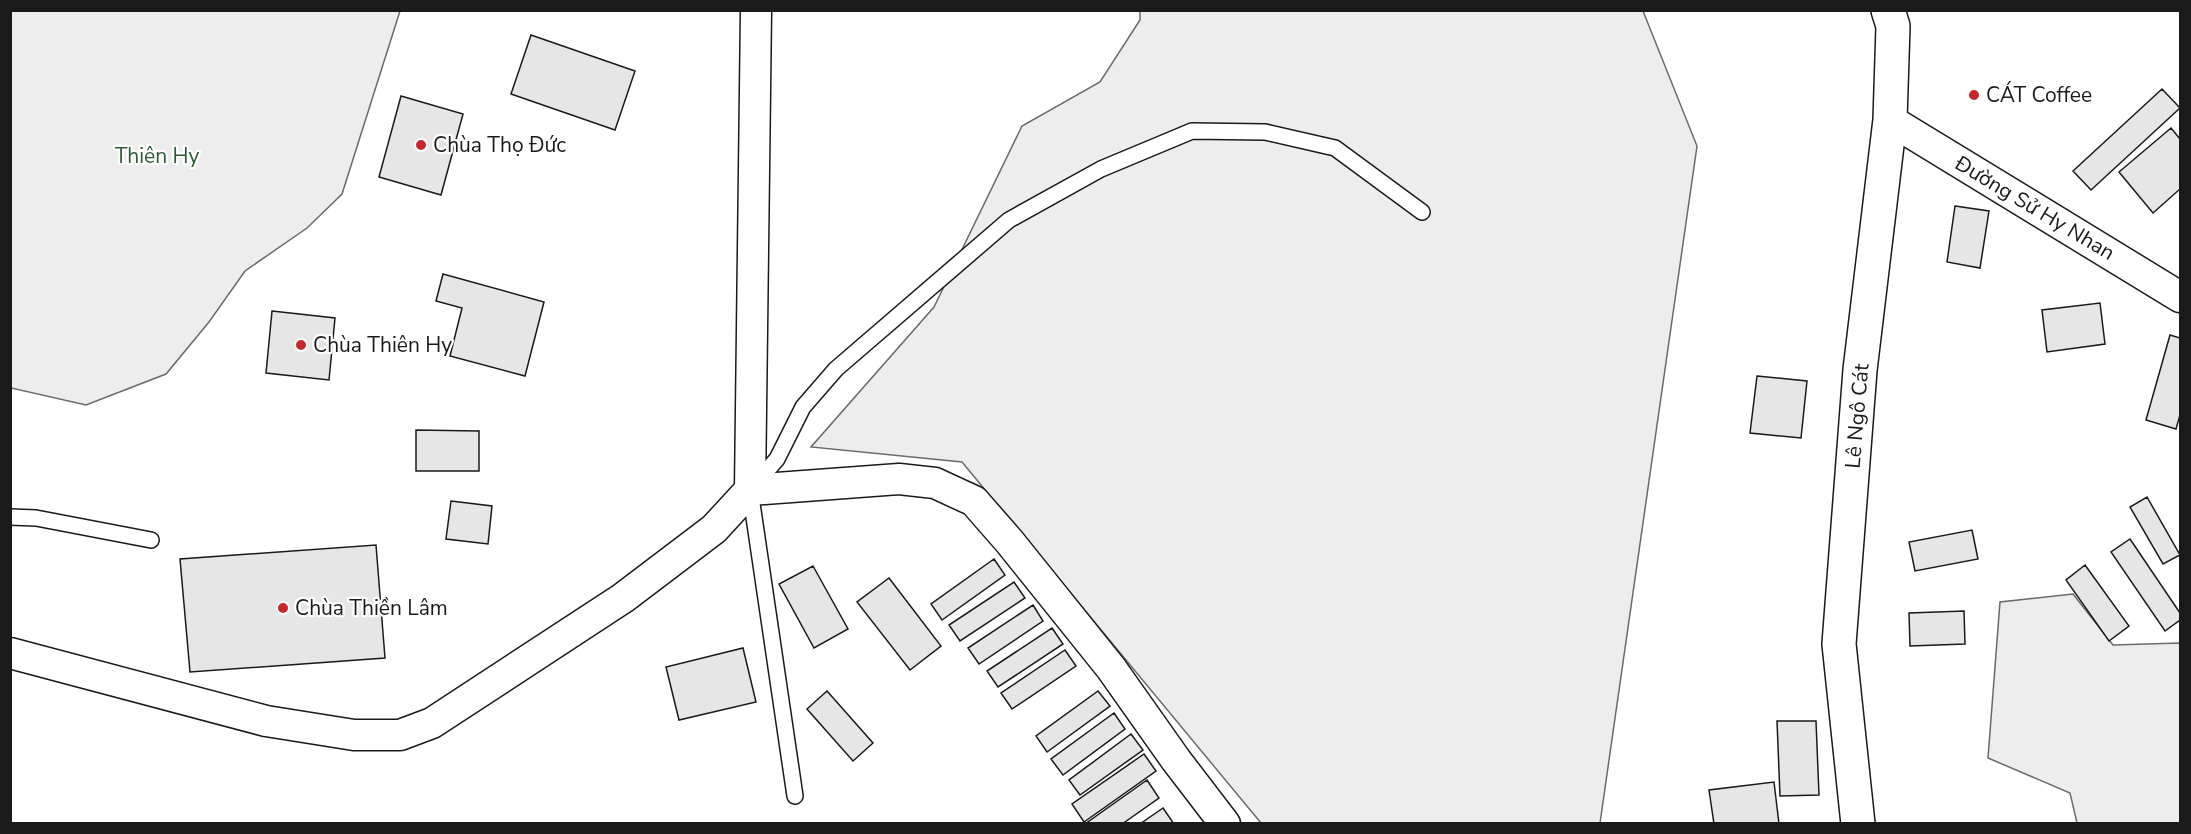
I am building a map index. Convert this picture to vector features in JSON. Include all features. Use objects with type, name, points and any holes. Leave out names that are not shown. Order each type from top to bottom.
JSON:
[{"type":"street","points":[[10,652],[266,721],[354,735],[400,735],[432,723],[623,598],[714,529],[750,490],[756,10]]},
{"type":"street","name":"Lê Ngô Cát","points":[[1858,824],[1839,644],[1860,370],[1890,120],[1893,26],[1888,10]]},
{"type":"street","name":"Đường Sử Hy Nhan","points":[[1890,120],[2181,297]]},
{"type":"street","points":[[750,490],[899,479],[935,483],[974,501],[1009,541],[1110,668],[1225,824]]},
{"type":"lane","points":[[795,796],[750,490],[777,459],[803,407],[836,369],[1009,220],[1101,169],[1192,131],[1265,132],[1335,148],[1422,212]]},
{"type":"lane","points":[[10,517],[36,519],[151,540]]},
{"type":"green space","name":"Thiên Hy","points":[[11,10],[400,11],[342,194],[307,228],[245,271],[209,322],[166,374],[86,405],[11,388]]},
{"type":"green space","points":[[1140,11],[1643,11],[1697,146],[1600,823],[1261,823],[962,462],[811,447],[934,307],[1022,126],[1100,82],[1140,20]]},
{"type":"green space","points":[[2073,594],[2113,645],[2180,643],[2180,823],[2077,823],[2070,793],[1988,758],[2000,602]]},
{"type":"building","points":[[531,35],[635,71],[615,130],[511,94]]},
{"type":"building","points":[[2162,89],[2180,108],[2091,190],[2073,171]]},
{"type":"building","name":"Chùa Thọ Đức","points":[[401,96],[463,114],[441,195],[379,177]]},
{"type":"building","points":[[2171,128],[2180,139],[2180,189],[2153,213],[2119,172]]},
{"type":"building","points":[[1955,206],[1989,211],[1980,268],[1947,262]]},
{"type":"building","points":[[443,274],[544,302],[525,376],[450,356],[462,308],[436,301]]},
{"type":"building","points":[[2100,303],[2105,344],[2047,352],[2042,310]]},
{"type":"building","name":"Chùa Thiên Hy","points":[[272,311],[335,318],[329,380],[266,373]]},
{"type":"building","points":[[2170,335],[2180,338],[2180,415],[2176,429],[2146,420]]},
{"type":"building","points":[[1757,376],[1807,381],[1801,438],[1750,433]]},
{"type":"building","points":[[416,430],[479,431],[479,471],[416,471]]},
{"type":"building","points":[[2147,497],[2180,555],[2163,564],[2130,507]]},
{"type":"building","points":[[451,501],[492,506],[488,544],[446,539]]},
{"type":"building","points":[[1972,530],[1978,559],[1915,571],[1909,542]]},
{"type":"building","points":[[2130,539],[2180,613],[2180,620],[2165,631],[2111,552]]},
{"type":"building","name":"Chùa Thiền Lâm","points":[[376,545],[385,658],[190,672],[180,559]]},
{"type":"building","points":[[994,559],[1005,575],[942,620],[931,604]]},
{"type":"building","points":[[2085,565],[2129,626],[2109,641],[2066,580]]},
{"type":"building","points":[[813,566],[848,629],[814,648],[779,584]]},
{"type":"building","points":[[889,578],[941,646],[910,670],[857,602]]},
{"type":"building","points":[[1014,582],[1025,598],[960,641],[949,625]]},
{"type":"building","points":[[1033,605],[1043,621],[979,664],[968,648]]},
{"type":"building","points":[[1964,611],[1965,644],[1910,646],[1909,613]]},
{"type":"building","points":[[1052,628],[1063,644],[998,687],[987,671]]},
{"type":"building","points":[[743,648],[756,702],[679,720],[666,667]]},
{"type":"building","points":[[1065,650],[1076,666],[1012,709],[1001,693]]},
{"type":"building","points":[[827,691],[873,743],[853,761],[807,709]]},
{"type":"building","points":[[1098,691],[1110,706],[1047,752],[1036,736]]},
{"type":"building","points":[[1114,713],[1125,729],[1063,775],[1051,759]]},
{"type":"building","points":[[1777,721],[1816,721],[1819,795],[1780,796]]},
{"type":"building","points":[[1131,734],[1143,750],[1080,795],[1069,780]]},
{"type":"building","points":[[1144,754],[1156,771],[1084,822],[1072,804]]},
{"type":"building","points":[[1147,780],[1159,798],[1122,824],[1085,824]]},
{"type":"building","points":[[1774,782],[1779,824],[1714,824],[1709,790]]},
{"type":"building","points":[[1163,808],[1174,824],[1140,824]]},
{"type":"place","name":"CÁT Coffee","points":[[1974,95]]},
{"type":"place","name":"Chùa Thọ Đức","points":[[421,145]]},
{"type":"place","name":"Chùa Thiên Hy","points":[[301,345]]},
{"type":"place","name":"Chùa Thiền Lâm","points":[[283,608]]}]
